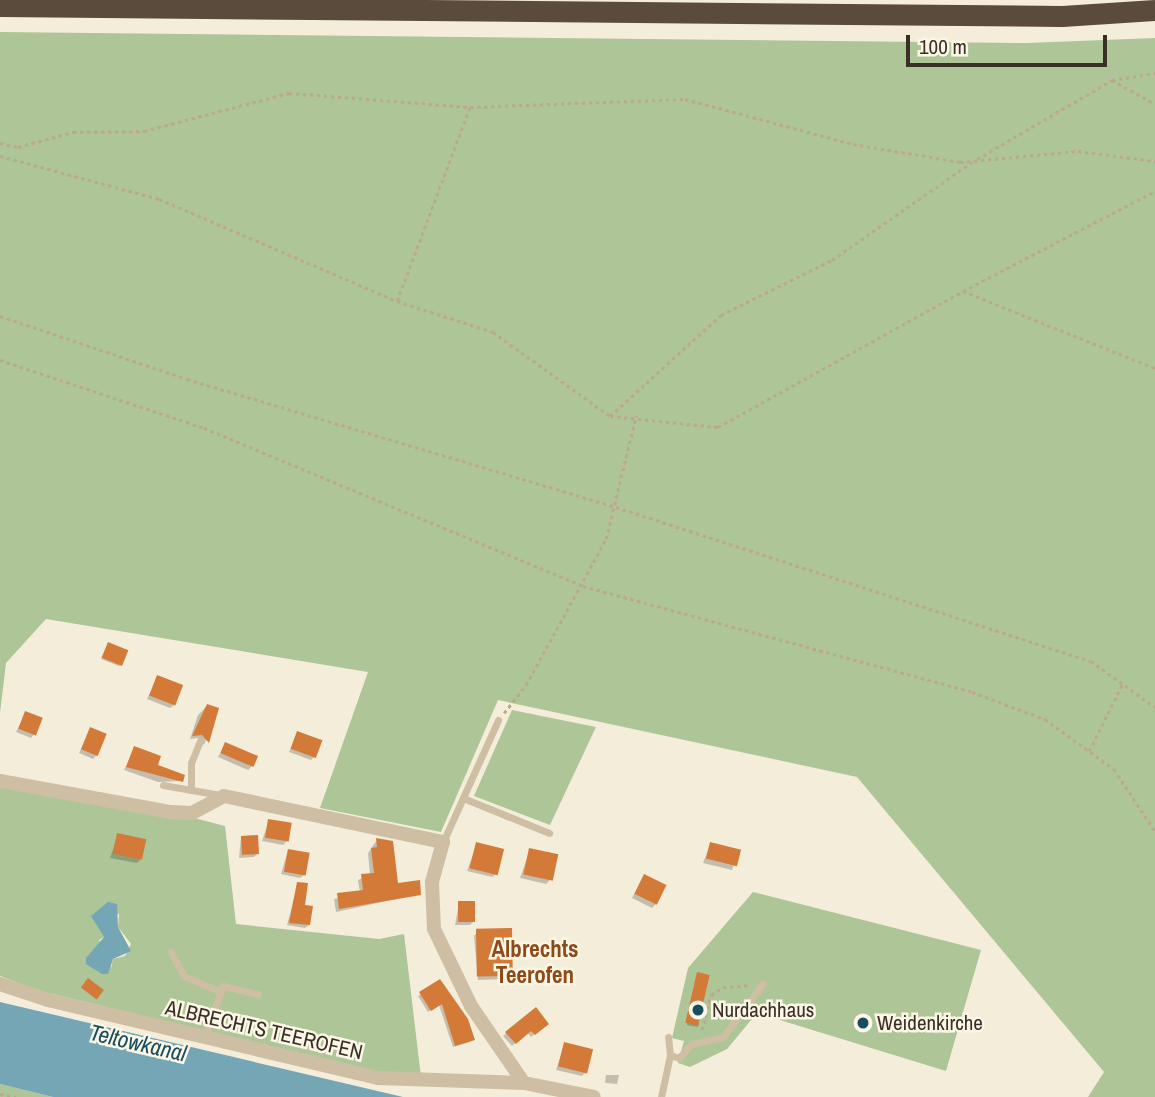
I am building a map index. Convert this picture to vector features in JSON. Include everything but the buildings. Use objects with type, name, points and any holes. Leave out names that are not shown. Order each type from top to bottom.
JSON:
[{"type":"highway","points":[[0,6],[1062,16],[1155,10]]},
{"type":"street","points":[[0,780],[191,813],[224,796],[442,837],[432,882],[435,929],[471,1006],[524,1083]]},
{"type":"street","name":"ALBRECHTS TEEROFEN","points":[[0,984],[204,1037],[378,1078],[524,1083],[594,1097]]},
{"type":"lane","points":[[442,837],[464,798],[498,720]]},
{"type":"lane","points":[[191,790],[191,763],[200,741]]},
{"type":"lane","points":[[163,785],[224,796]]},
{"type":"lane","points":[[464,798],[549,833]]},
{"type":"lane","points":[[171,952],[184,976],[221,992]]},
{"type":"lane","points":[[670,1055],[679,1058],[691,1044],[723,1037],[763,983]]},
{"type":"lane","points":[[204,1037],[223,986],[258,994]]},
{"type":"lane","points":[[661,1097],[670,1055],[668,1037]]},
{"type":"path","points":[[610,416],[721,315],[832,260],[974,160],[1112,80],[1155,73]]},
{"type":"path","points":[[1112,80],[1155,104]]},
{"type":"path","points":[[0,143],[18,147],[73,132],[144,131],[289,93],[470,107],[685,99],[853,144],[974,160],[1078,151],[1155,161]]},
{"type":"path","points":[[397,301],[470,107]]},
{"type":"path","points":[[0,156],[159,198],[397,301],[493,332],[610,416],[636,416],[718,427],[963,291],[1155,191]]},
{"type":"path","points":[[963,291],[1155,368]]},
{"type":"path","points":[[0,316],[187,379],[616,508],[1091,661],[1155,708]]},
{"type":"path","points":[[0,360],[205,428],[583,586],[972,692],[1045,719],[1114,769],[1155,831]]},
{"type":"path","points":[[498,720],[526,685],[583,586],[616,508],[636,416]]},
{"type":"path","points":[[1089,751],[1123,684]]},
{"type":"path","points":[[691,1044],[702,1030],[711,995],[723,986],[763,983]]},
{"type":"path","points":[[0,1094],[16,1097]]},
{"type":"green space","points":[[0,32],[1027,43],[1155,38],[1155,1097],[1088,1097],[1104,1072],[857,777],[498,700],[441,832],[320,808],[368,672],[46,619],[6,663],[0,713]]},
{"type":"green space","points":[[512,710],[596,727],[550,825],[474,796]]},
{"type":"green space","points":[[0,781],[171,812],[225,826],[236,924],[379,939],[404,934],[421,1077],[380,1073],[40,991],[0,976]],"holes":[[[119,914],[118,927],[131,944],[125,956],[113,959],[111,968],[99,940],[104,937],[94,919]]]},
{"type":"green space","points":[[753,892],[981,950],[946,1071],[757,1013],[727,1049],[690,1067],[678,1063],[684,1041],[672,1038],[688,968]]},
{"type":"green space","points":[[0,1084],[53,1097],[0,1097]]},
{"type":"water","points":[[108,902],[117,904],[118,927],[131,951],[113,959],[108,974],[102,974],[86,964],[86,958],[104,937],[91,916]]},
{"type":"water","name":"Teltowkanal","points":[[0,1002],[403,1097],[53,1097],[0,1084]]},
{"type":"place","name":"Nurdachhaus","points":[[698,1010]]},
{"type":"place","name":"Weidenkirche","points":[[863,1023]]},
{"type":"district","name":"Albrechts Teerofen","points":[[535,962]]}]
